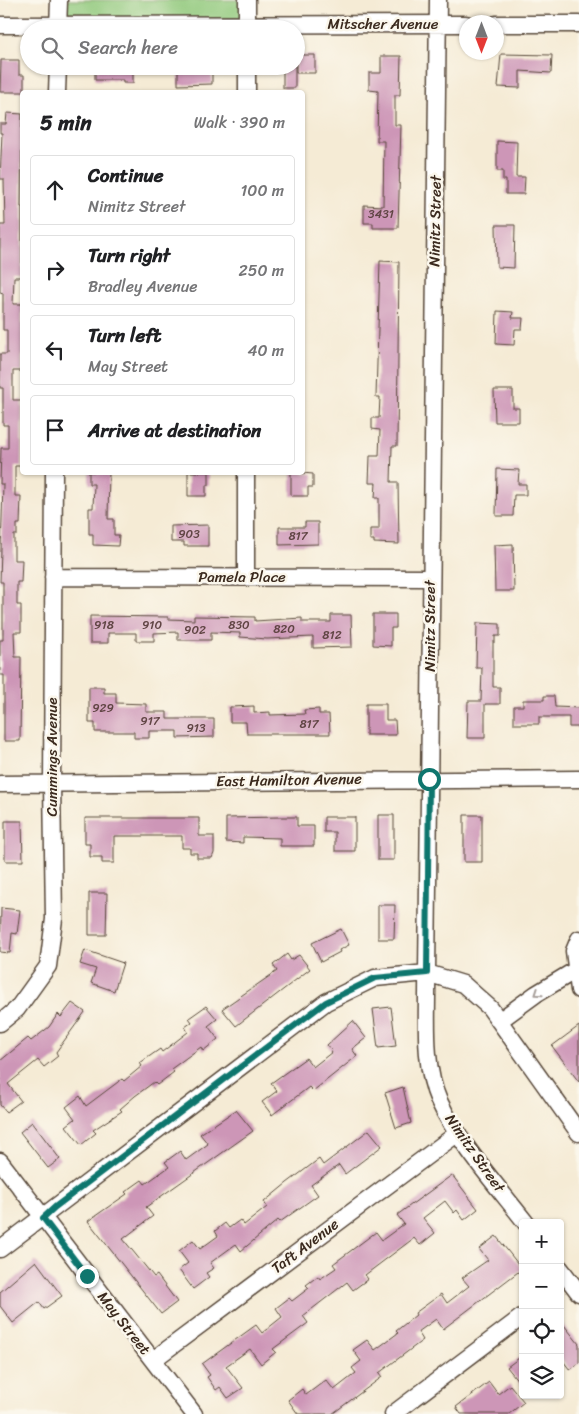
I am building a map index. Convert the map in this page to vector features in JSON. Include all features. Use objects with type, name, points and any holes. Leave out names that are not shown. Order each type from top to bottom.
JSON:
[{"type":"street","points":[[58,20],[59,0]]},
{"type":"street","points":[[247,0],[247,20]]},
{"type":"street","name":"Nimitz Street","points":[[438,0],[427,973],[429,1060],[439,1101],[458,1133],[523,1219]]},
{"type":"street","name":"Mitscher Avenue","points":[[305,25],[459,24]]},
{"type":"street","points":[[504,24],[579,24]]},
{"type":"street","name":"Mitscher Avenue","points":[[0,25],[20,26]]},
{"type":"street","points":[[57,90],[58,75]]},
{"type":"street","points":[[247,75],[247,90]]},
{"type":"street","name":"Cummings Avenue","points":[[0,1022],[17,1009],[48,966],[54,919],[52,783],[54,475]]},
{"type":"street","points":[[246,475],[246,577]]},
{"type":"street","name":"Pamela Place","points":[[52,577],[431,578]]},
{"type":"street","name":"East Hamilton Avenue","points":[[0,784],[579,779]]},
{"type":"street","points":[[579,939],[574,951],[578,968],[579,990]]},
{"type":"street","points":[[499,1021],[578,968]]},
{"type":"street","points":[[0,1250],[326,1002],[375,978],[427,973],[463,984],[490,1008],[579,1133]]},
{"type":"street","name":"Taft Avenue","points":[[153,1360],[458,1133]]},
{"type":"street","name":"May Street","points":[[0,1161],[194,1414]]},
{"type":"street","points":[[567,1276],[579,1293]]},
{"type":"street","points":[[393,1414],[519,1319]]},
{"type":"green space","points":[[59,0],[247,0],[247,20],[58,20]]},
{"type":"building","points":[[504,54],[552,55],[551,73],[520,71],[520,88],[498,87],[500,60],[504,60]]},
{"type":"building","points":[[305,55],[315,55],[315,73],[305,73]]},
{"type":"building","points":[[381,56],[401,56],[400,95],[395,95],[395,125],[401,125],[398,228],[373,228],[373,223],[364,223],[364,205],[383,206],[384,141],[377,141],[378,91],[369,90],[369,73],[381,73]]},
{"type":"building","points":[[1,60],[19,60],[19,75],[24,75],[24,90],[20,90],[20,92],[0,92]]},
{"type":"building","points":[[95,75],[133,75],[133,83],[123,83],[123,80],[95,80]]},
{"type":"building","points":[[178,75],[212,75],[212,84],[178,85]]},
{"type":"building","points":[[283,75],[295,75],[295,88],[283,88]]},
{"type":"building","points":[[7,113],[20,114],[20,277],[14,277],[13,304],[20,304],[20,371],[13,371],[13,400],[20,400],[20,466],[15,466],[15,496],[21,496],[20,524],[17,524],[17,535],[14,535],[14,560],[22,560],[21,582],[17,582],[17,605],[21,605],[21,632],[14,632],[15,657],[21,657],[20,741],[4,741],[4,675],[0,675],[0,640],[3,640],[3,582],[0,582],[3,484],[0,484],[1,448],[8,448],[8,425],[3,425],[3,388],[0,388],[0,354],[7,354],[7,330],[3,330],[3,293],[0,292],[0,225],[5,225],[4,179],[0,179],[2,133],[0,133],[0,124],[6,124]]},
{"type":"building","points":[[497,141],[517,142],[516,177],[525,177],[524,194],[506,194],[506,180],[503,180],[503,171],[497,171]]},
{"type":"building","points":[[496,225],[515,225],[514,268],[497,267]]},
{"type":"building","points":[[380,261],[399,262],[397,446],[392,446],[391,482],[398,482],[399,544],[374,543],[374,540],[370,540],[370,529],[379,529],[379,498],[375,498],[376,483],[369,483],[370,456],[379,456],[380,430],[372,429],[372,418],[379,418],[380,397],[376,397]]},
{"type":"building","points":[[497,311],[513,312],[512,318],[523,318],[522,329],[515,329],[514,345],[496,344]]},
{"type":"building","points":[[494,390],[513,390],[513,408],[519,408],[519,422],[495,422]]},
{"type":"building","points":[[497,469],[519,470],[518,484],[526,484],[526,495],[514,495],[513,516],[496,516]]},
{"type":"building","points":[[313,474],[313,487],[308,487],[308,496],[291,496],[291,475]]},
{"type":"building","points":[[89,475],[109,475],[108,519],[114,519],[114,535],[119,535],[118,546],[93,545],[93,534],[89,534],[89,508],[93,508],[94,484],[89,484]]},
{"type":"building","points":[[188,475],[209,475],[209,485],[206,485],[206,496],[188,496]]},
{"type":"building","points":[[305,522],[318,522],[318,544],[279,545],[279,527],[305,527]]},
{"type":"building","points":[[208,525],[208,546],[184,546],[184,542],[171,542],[171,526]]},
{"type":"building","points":[[513,544],[514,591],[495,591],[494,545]]},
{"type":"building","points":[[373,614],[396,614],[396,628],[391,628],[391,646],[373,645]]},
{"type":"building","points":[[331,615],[351,615],[352,647],[313,648],[313,637],[267,639],[240,637],[240,633],[211,632],[211,640],[178,640],[178,632],[154,633],[154,641],[136,641],[136,633],[108,633],[108,643],[90,643],[90,616],[168,617],[168,619],[194,620],[194,616],[255,617],[255,621],[302,618],[302,622],[331,622]]},
{"type":"building","points":[[477,623],[500,624],[500,636],[495,636],[495,642],[493,642],[493,687],[500,687],[500,704],[485,704],[485,738],[467,738],[468,701],[481,701],[482,668],[476,668]]},
{"type":"building","points":[[89,687],[104,687],[104,693],[116,693],[116,703],[146,704],[146,712],[167,712],[167,719],[214,719],[214,737],[177,738],[177,731],[149,731],[149,738],[134,738],[134,732],[95,732],[95,723],[89,723]]},
{"type":"building","points":[[544,696],[554,696],[555,707],[579,708],[579,727],[569,727],[569,717],[539,717],[539,724],[514,724],[514,706],[523,706],[523,700],[544,700]]},
{"type":"building","points":[[366,704],[386,704],[386,720],[395,720],[396,735],[366,735]]},
{"type":"building","points":[[254,706],[254,713],[270,712],[270,715],[305,714],[304,710],[319,709],[319,714],[329,714],[330,734],[247,734],[246,722],[230,722],[230,707]]},
{"type":"building","points":[[378,815],[394,815],[394,860],[378,860]]},
{"type":"building","points":[[464,815],[482,815],[482,862],[464,862]]},
{"type":"building","points":[[297,817],[297,826],[314,826],[314,846],[280,846],[280,838],[243,837],[243,843],[226,842],[226,818]]},
{"type":"building","points":[[324,817],[355,817],[355,851],[335,851],[335,832],[324,832]]},
{"type":"building","points":[[85,818],[199,818],[199,836],[214,836],[214,853],[212,858],[197,858],[197,853],[190,853],[190,848],[182,848],[182,836],[114,836],[114,863],[102,863],[102,857],[90,857],[90,844],[85,844]]},
{"type":"building","points":[[5,821],[22,821],[23,861],[5,861]]},
{"type":"building","points":[[89,893],[107,893],[106,935],[89,935]]},
{"type":"building","points":[[378,905],[395,905],[394,939],[378,939]]},
{"type":"building","points":[[1,908],[20,910],[17,934],[12,933],[10,953],[0,952]]},
{"type":"building","points":[[341,929],[349,945],[321,962],[312,943]]},
{"type":"building","points":[[85,950],[123,963],[114,991],[91,983],[96,969],[80,964]]},
{"type":"building","points":[[287,954],[291,960],[299,955],[310,969],[236,1026],[222,1009],[277,971],[273,965]]},
{"type":"building","points":[[72,1003],[85,1012],[56,1052],[58,1056],[44,1067],[38,1060],[8,1084],[21,1101],[6,1112],[0,1105],[0,1061],[28,1038],[31,1041],[49,1027],[58,1014],[61,1017]]},
{"type":"building","points":[[206,1006],[217,1019],[208,1026],[218,1039],[203,1051],[201,1047],[171,1069],[174,1072],[157,1085],[154,1082],[135,1096],[120,1109],[122,1111],[93,1130],[96,1133],[81,1145],[66,1126],[75,1119],[66,1107],[80,1096],[86,1106],[122,1079],[124,1081],[142,1066],[140,1063],[160,1049],[162,1052],[188,1032],[185,1027],[192,1022],[189,1018]]},
{"type":"building","points":[[391,1007],[396,1046],[378,1048],[373,1009]]},
{"type":"building","points":[[353,1021],[366,1038],[352,1049],[357,1056],[313,1091],[309,1087],[272,1115],[262,1102],[277,1091],[271,1083],[306,1058],[313,1067],[332,1052],[327,1045]]},
{"type":"building","points":[[579,1026],[579,1082],[552,1046]]},
{"type":"building","points":[[403,1087],[411,1123],[396,1128],[385,1093]]},
{"type":"building","points":[[236,1110],[253,1131],[146,1207],[153,1216],[123,1239],[154,1277],[157,1275],[177,1302],[161,1314],[88,1221],[127,1194],[125,1192],[142,1180],[145,1184],[169,1167],[165,1162],[180,1151],[186,1160],[208,1144],[200,1134]]},
{"type":"building","points":[[32,1122],[60,1159],[48,1168],[20,1132]]},
{"type":"building","points":[[369,1130],[382,1146],[345,1174],[339,1165],[311,1185],[318,1195],[280,1222],[278,1220],[241,1251],[236,1244],[210,1263],[214,1268],[206,1273],[209,1277],[193,1289],[179,1270],[188,1263],[179,1251],[193,1240],[200,1249],[218,1236],[215,1231],[225,1223],[229,1228],[240,1220],[244,1225],[267,1207],[264,1202],[287,1183],[319,1159],[323,1165]]},
{"type":"building","points":[[452,1175],[478,1209],[464,1220],[457,1210],[454,1213],[445,1201],[423,1218],[435,1233],[420,1245],[414,1238],[365,1275],[368,1279],[353,1290],[347,1282],[303,1316],[308,1323],[273,1349],[276,1352],[261,1364],[250,1349],[226,1366],[243,1388],[228,1398],[220,1387],[216,1390],[207,1377],[210,1375],[202,1364],[256,1325],[262,1333],[282,1317],[276,1308],[289,1298],[292,1301],[309,1288],[306,1285],[318,1276],[320,1279],[336,1268],[333,1264],[376,1232],[382,1240],[404,1224],[397,1215]]},
{"type":"building","points":[[496,1236],[519,1265],[519,1271],[443,1329],[436,1319],[418,1332],[423,1340],[379,1373],[382,1377],[332,1414],[298,1414],[288,1400],[302,1389],[306,1395],[326,1380],[334,1390],[356,1373],[352,1368],[361,1361],[353,1350],[367,1340],[375,1350],[398,1333],[396,1331],[416,1315],[415,1313],[441,1294],[447,1303],[469,1286],[462,1278],[488,1260],[479,1249]]},
{"type":"building","points":[[36,1261],[62,1296],[44,1309],[39,1302],[13,1323],[0,1306],[0,1292]]},
{"type":"building","points":[[564,1325],[579,1344],[579,1363],[570,1370],[564,1362]]},
{"type":"building","points":[[519,1358],[519,1382],[507,1367]]},
{"type":"building","points":[[489,1382],[498,1394],[510,1385],[519,1396],[519,1399],[524,1402],[509,1414],[461,1414],[456,1407]]},
{"type":"route","points":[[87,1276],[43,1218],[55,1207],[326,1002],[375,978],[427,973],[429,779]]}]
